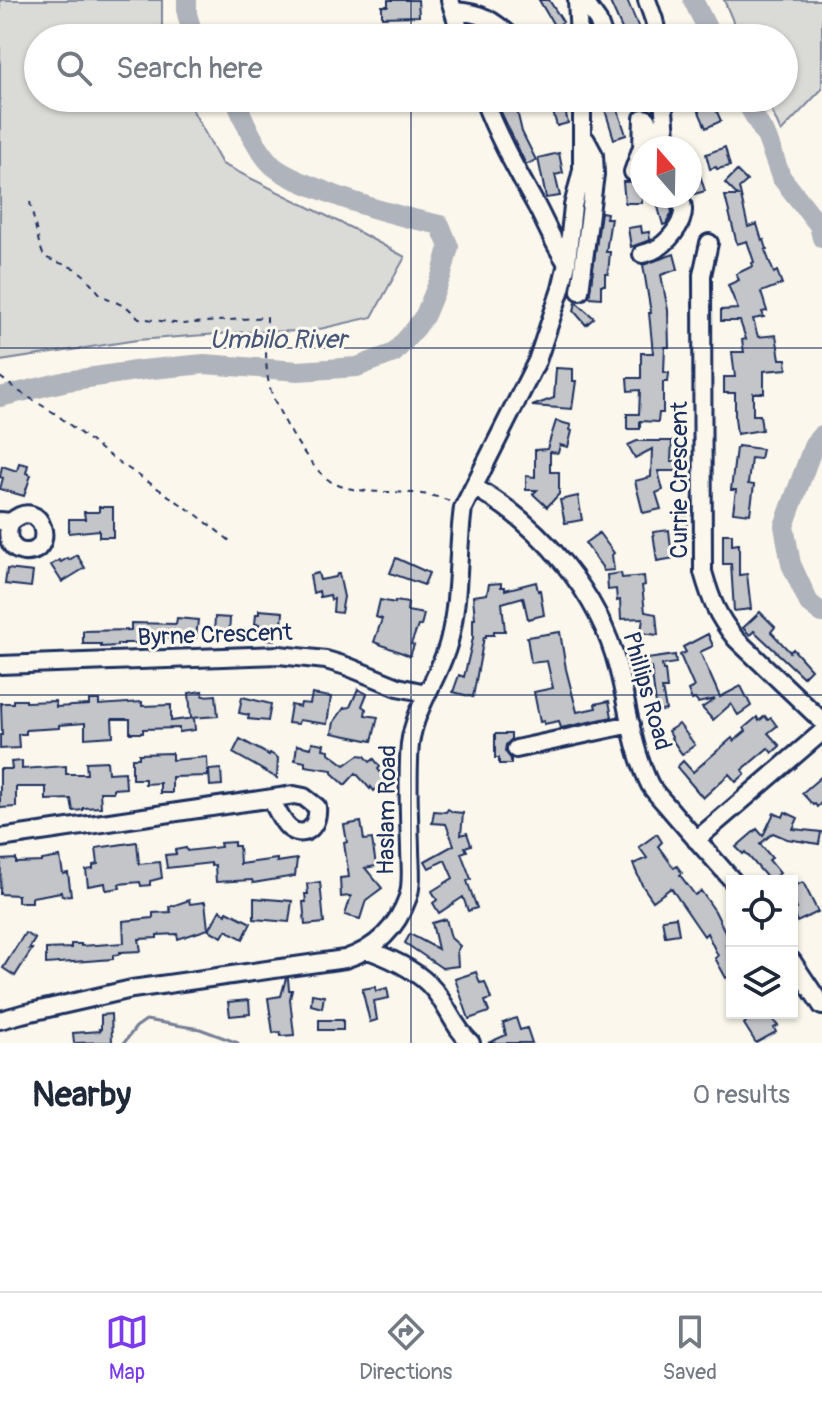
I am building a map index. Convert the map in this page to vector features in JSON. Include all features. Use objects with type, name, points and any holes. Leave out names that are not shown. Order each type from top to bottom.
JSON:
[{"type":"street","points":[[578,0],[579,24]]},
{"type":"street","points":[[578,0],[599,24]]},
{"type":"street","points":[[647,0],[656,24]]},
{"type":"street","points":[[452,6],[477,13],[498,24]]},
{"type":"street","points":[[487,112],[567,263]]},
{"type":"street","name":"Haslam Road","points":[[368,950],[386,934],[409,895],[409,756],[416,718],[450,640],[463,508],[537,361],[561,289],[573,206],[582,170],[582,112]]},
{"type":"street","points":[[664,112],[665,136]]},
{"type":"street","points":[[643,136],[643,118],[647,119],[658,136]]},
{"type":"street","points":[[580,291],[595,174],[594,155],[583,135]]},
{"type":"street","points":[[642,254],[663,244],[678,226],[683,208]]},
{"type":"street","name":"Currie Crescent","points":[[709,243],[702,275],[703,572],[716,611],[725,626],[822,721]]},
{"type":"street","name":"Phillips Road","points":[[474,487],[532,529],[587,596],[610,640],[637,752],[651,786],[728,875]]},
{"type":"street","name":"Byrne Crescent","points":[[0,665],[279,655],[311,657],[346,666],[398,687],[426,693]]},
{"type":"street","points":[[516,749],[631,724]]},
{"type":"street","points":[[696,840],[822,732]]},
{"type":"street","points":[[0,838],[271,799]]},
{"type":"street","points":[[0,1020],[120,991],[345,959],[368,950],[424,980],[435,991],[462,1035],[471,1043]]},
{"type":"street","points":[[798,970],[822,1006]]},
{"type":"path","points":[[30,202],[44,257],[76,269],[101,295],[128,308],[139,318],[182,324],[267,317],[266,369],[273,399],[288,430],[322,476],[346,488],[422,492],[463,508]]},
{"type":"path","points":[[0,377],[230,541]]},
{"type":"shaded area","points":[[0,0],[162,0],[162,24],[24,24],[24,112],[194,112],[222,164],[405,257],[372,317],[311,331],[137,340],[0,361]]},
{"type":"shaded area","points":[[724,0],[822,0],[822,89],[781,132],[772,112],[798,112],[798,24],[734,24]]},
{"type":"building","points":[[388,0],[418,0],[419,16],[382,17],[382,6],[388,6]]},
{"type":"building","points":[[539,0],[549,0],[563,22],[553,24]]},
{"type":"building","points":[[609,0],[627,0],[637,24],[620,24]]},
{"type":"building","points":[[501,112],[517,112],[522,132],[536,160],[526,165]]},
{"type":"building","points":[[553,112],[565,112],[568,123],[557,126]]},
{"type":"building","points":[[606,112],[619,112],[626,135],[614,139]]},
{"type":"building","points":[[699,112],[717,112],[721,121],[706,128]]},
{"type":"building","points":[[725,147],[730,166],[710,169],[706,154]]},
{"type":"building","points":[[559,153],[563,173],[555,175],[560,196],[546,198],[538,158]]},
{"type":"building","points":[[737,171],[747,181],[739,188],[748,227],[757,224],[774,273],[777,271],[782,284],[761,292],[767,311],[762,312],[764,317],[753,319],[758,337],[776,335],[780,359],[786,359],[787,369],[764,371],[764,393],[753,393],[753,415],[760,415],[762,430],[737,434],[735,393],[724,393],[724,377],[735,377],[732,352],[744,352],[742,340],[746,339],[740,321],[721,321],[721,310],[738,309],[728,285],[739,280],[736,274],[753,266],[754,262],[747,241],[737,244],[725,196],[738,196],[725,183]]},
{"type":"building","points":[[623,182],[630,182],[630,203],[625,203]]},
{"type":"building","points":[[658,208],[671,208],[672,213],[663,225]]},
{"type":"building","points":[[601,212],[607,213],[606,218],[611,218],[606,252],[610,252],[608,274],[605,274],[605,285],[601,285],[601,298],[589,297]]},
{"type":"building","points":[[641,226],[642,233],[649,232],[650,240],[631,247],[628,228]]},
{"type":"building","points":[[674,254],[678,269],[661,275],[668,310],[669,347],[665,347],[664,372],[669,373],[668,382],[663,382],[663,413],[659,413],[658,422],[640,421],[640,429],[627,429],[627,414],[639,414],[640,390],[628,391],[627,378],[641,378],[641,353],[653,353],[651,313],[643,265]]},
{"type":"building","points":[[576,302],[594,318],[586,325],[574,311]]},
{"type":"building","points":[[556,368],[573,369],[573,381],[576,381],[572,409],[532,406],[554,398]]},
{"type":"building","points":[[556,421],[571,425],[572,431],[568,447],[560,445],[558,453],[550,452],[550,472],[559,472],[559,494],[547,507],[533,494],[537,490],[526,490],[526,476],[535,477],[535,450],[547,449]]},
{"type":"building","points":[[637,441],[672,441],[671,461],[680,461],[680,471],[658,471],[663,490],[656,493],[661,509],[643,513],[635,481],[651,477],[652,449],[635,458],[628,445]]},
{"type":"building","points":[[738,446],[762,449],[760,459],[751,458],[748,484],[754,485],[750,514],[733,512],[736,490],[731,490]]},
{"type":"building","points":[[19,463],[28,465],[26,473],[31,475],[24,496],[0,489],[2,466],[17,471]]},
{"type":"building","points":[[578,496],[582,520],[565,523],[560,500]]},
{"type":"building","points":[[99,507],[113,507],[113,537],[99,537],[99,530],[69,533],[69,519],[85,519],[84,512],[99,512]]},
{"type":"building","points":[[675,517],[687,517],[687,529],[676,529]]},
{"type":"building","points":[[669,530],[675,558],[657,561],[653,532]]},
{"type":"building","points":[[599,533],[614,553],[614,570],[603,571],[585,543]]},
{"type":"building","points":[[723,534],[732,534],[732,545],[739,544],[739,575],[747,574],[751,609],[734,611],[731,564],[723,564]]},
{"type":"building","points":[[77,555],[85,568],[62,582],[51,565]]},
{"type":"building","points":[[396,558],[429,573],[424,585],[390,573]]},
{"type":"building","points":[[7,569],[33,572],[31,587],[5,584]]},
{"type":"building","points":[[318,573],[320,580],[339,574],[344,597],[341,613],[333,612],[334,599],[331,600],[330,595],[320,597],[319,591],[313,593],[310,575]]},
{"type":"building","points":[[621,573],[622,578],[644,576],[645,612],[656,614],[658,635],[641,633],[643,618],[621,619],[620,600],[617,601],[616,589],[608,590],[607,575]]},
{"type":"building","points":[[536,582],[544,615],[528,619],[523,597],[502,603],[505,631],[494,631],[494,635],[484,637],[473,697],[453,692],[459,675],[464,677],[473,638],[473,596],[487,594],[489,584],[501,583],[505,590]]},
{"type":"building","points":[[380,600],[408,603],[407,611],[424,614],[411,644],[414,645],[410,656],[374,642],[382,619],[376,617]]},
{"type":"building","points":[[259,610],[283,612],[282,626],[276,626],[275,640],[257,638],[259,624],[255,624]]},
{"type":"building","points":[[760,612],[775,627],[771,632],[790,652],[793,649],[811,669],[803,677],[754,631],[750,635],[743,628]]},
{"type":"building","points":[[215,617],[230,618],[229,635],[214,634]]},
{"type":"building","points":[[177,618],[198,620],[196,638],[153,638],[153,643],[101,647],[101,644],[83,644],[83,631],[131,630],[131,623],[176,624]]},
{"type":"building","points":[[560,632],[577,712],[609,701],[612,717],[561,728],[559,721],[540,722],[534,692],[553,688],[547,661],[531,663],[527,637]]},
{"type":"building","points":[[708,634],[713,646],[700,652],[720,697],[741,686],[751,706],[738,715],[731,704],[713,720],[702,708],[715,699],[698,703],[692,700],[688,690],[694,687],[680,655],[686,652],[683,647]]},
{"type":"building","points":[[675,655],[676,663],[662,665],[667,689],[662,689],[666,710],[657,712],[651,667],[648,667],[647,659]]},
{"type":"building","points":[[358,689],[367,694],[362,706],[366,709],[365,715],[378,717],[372,741],[332,733],[334,722],[344,708],[350,707]]},
{"type":"building","points":[[202,691],[203,696],[216,695],[218,716],[191,718],[189,693]]},
{"type":"building","points":[[312,694],[331,697],[327,724],[299,720],[298,724],[288,723],[291,705],[300,707],[301,703],[310,704]]},
{"type":"building","points":[[242,697],[271,704],[268,721],[248,719],[249,715],[239,713]]},
{"type":"building","points":[[13,700],[55,701],[56,707],[89,705],[89,700],[99,700],[99,705],[142,702],[142,706],[171,705],[171,721],[194,718],[195,730],[143,729],[143,733],[130,733],[130,719],[112,719],[113,736],[85,738],[85,723],[59,725],[59,728],[26,730],[26,734],[18,734],[19,748],[0,749],[1,703],[13,703]]},
{"type":"building","points":[[765,716],[777,726],[768,733],[780,746],[772,753],[768,748],[742,770],[745,774],[736,782],[729,774],[703,798],[677,767],[683,761],[693,772],[732,738],[734,741],[746,731],[744,728],[757,717],[759,721]]},
{"type":"building","points":[[679,724],[695,745],[682,754],[668,731]]},
{"type":"building","points":[[495,734],[511,734],[505,751],[511,764],[499,764],[499,758],[495,758]]},
{"type":"building","points":[[240,739],[278,758],[277,778],[233,753]]},
{"type":"building","points":[[312,742],[324,744],[323,749],[329,750],[345,765],[359,755],[370,762],[374,759],[384,777],[383,783],[374,791],[356,773],[345,785],[332,770],[305,766],[305,762],[295,760],[297,745],[311,748]]},
{"type":"building","points":[[172,753],[172,760],[207,757],[208,776],[172,777],[172,793],[160,793],[160,783],[145,784],[145,779],[132,779],[132,758],[139,758],[139,754]]},
{"type":"building","points":[[22,761],[22,769],[66,766],[66,774],[87,774],[86,762],[107,761],[108,773],[125,772],[126,788],[100,792],[101,807],[73,811],[71,799],[46,800],[46,787],[16,787],[16,807],[0,808],[0,769],[12,769],[11,762]]},
{"type":"building","points":[[221,769],[222,785],[210,786],[209,770]]},
{"type":"building","points":[[822,776],[822,802],[817,807],[802,793]]},
{"type":"building","points":[[448,809],[463,813],[461,835],[467,833],[471,845],[461,853],[477,908],[468,911],[463,897],[439,913],[433,903],[437,900],[432,891],[453,878],[445,860],[429,868],[425,861],[454,845],[446,824],[432,823],[434,811],[446,812]]},
{"type":"building","points":[[785,812],[798,818],[793,829],[821,832],[819,844],[787,839],[773,833],[760,844],[780,873],[765,875],[745,852],[743,854],[736,847],[757,829],[763,836],[774,813],[783,817]]},
{"type":"building","points":[[361,822],[364,840],[372,839],[376,866],[365,868],[382,888],[366,900],[360,919],[345,915],[351,896],[341,897],[340,878],[349,877],[344,825]]},
{"type":"building","points":[[657,834],[662,842],[658,846],[674,868],[677,866],[695,895],[701,891],[715,911],[726,934],[726,978],[707,933],[704,936],[671,888],[653,901],[642,885],[633,864],[647,858],[639,847]]},
{"type":"building","points":[[137,842],[139,864],[160,862],[162,878],[150,881],[150,885],[141,886],[140,882],[119,884],[120,888],[106,890],[105,883],[88,886],[86,870],[98,864],[96,848]]},
{"type":"building","points":[[234,842],[234,846],[239,846],[240,864],[297,859],[295,876],[253,883],[252,880],[216,882],[215,865],[211,866],[211,863],[167,868],[165,855],[176,854],[175,850],[221,847],[220,843]]},
{"type":"building","points":[[60,857],[63,874],[68,873],[71,895],[62,896],[61,892],[32,897],[32,902],[18,902],[18,895],[0,894],[1,860],[42,862]]},
{"type":"building","points":[[320,882],[324,923],[305,925],[303,902],[306,902],[305,894],[308,894],[307,884]]},
{"type":"building","points":[[803,882],[818,912],[798,922],[798,884]]},
{"type":"building","points":[[254,898],[292,901],[289,922],[254,919]]},
{"type":"building","points":[[189,900],[190,904],[205,902],[208,929],[178,939],[177,934],[139,939],[141,951],[120,952],[113,955],[113,959],[46,964],[46,949],[71,948],[71,944],[124,943],[123,921],[153,918],[153,913],[171,912],[169,907]]},
{"type":"building","points":[[220,910],[251,923],[243,939],[226,930],[222,937],[209,930]]},
{"type":"building","points":[[676,917],[679,934],[665,936],[662,919]]},
{"type":"building","points":[[446,919],[451,938],[460,946],[457,951],[458,966],[442,968],[405,943],[410,934],[438,949],[432,923]]},
{"type":"building","points":[[25,933],[35,939],[15,976],[3,968]]},
{"type":"building","points":[[476,972],[480,983],[485,982],[491,999],[485,1001],[489,1012],[469,1019],[455,979]]},
{"type":"building","points":[[286,978],[289,990],[292,990],[294,1035],[281,1036],[280,1032],[273,1033],[268,998],[281,996]]},
{"type":"building","points":[[375,987],[376,991],[387,988],[389,998],[374,1001],[377,1020],[370,1022],[362,989]]},
{"type":"building","points":[[312,994],[324,996],[322,1008],[311,1005]]},
{"type":"building","points":[[249,1000],[250,1014],[230,1016],[228,1002]]},
{"type":"building","points":[[111,1014],[112,1042],[74,1043],[73,1033],[100,1031],[101,1015]]},
{"type":"building","points":[[516,1018],[520,1030],[527,1028],[532,1043],[488,1043],[506,1035],[503,1023]]},
{"type":"building","points":[[744,1019],[772,1019],[778,1026],[774,1028],[776,1032],[756,1043],[744,1024]]},
{"type":"building","points":[[319,1020],[343,1020],[343,1030],[319,1030]]},
{"type":"waterway","name":"Umbilo River","points":[[187,0],[190,24]]},
{"type":"waterway","name":"Umbilo River","points":[[693,0],[705,24]]},
{"type":"waterway","name":"Umbilo River","points":[[0,397],[67,381],[204,364],[298,371],[357,367],[394,353],[416,328],[425,315],[442,274],[449,247],[440,225],[357,203],[289,176],[265,157],[241,112]]},
{"type":"waterway","name":"Umbilo River","points":[[752,112],[767,138],[781,177],[819,225],[822,238]]},
{"type":"waterway","name":"Umbilo River","points":[[822,435],[814,444],[784,526],[791,564],[809,603],[822,613]]},
{"type":"waterway","points":[[124,1043],[146,1020],[200,1029],[238,1043]]}]
